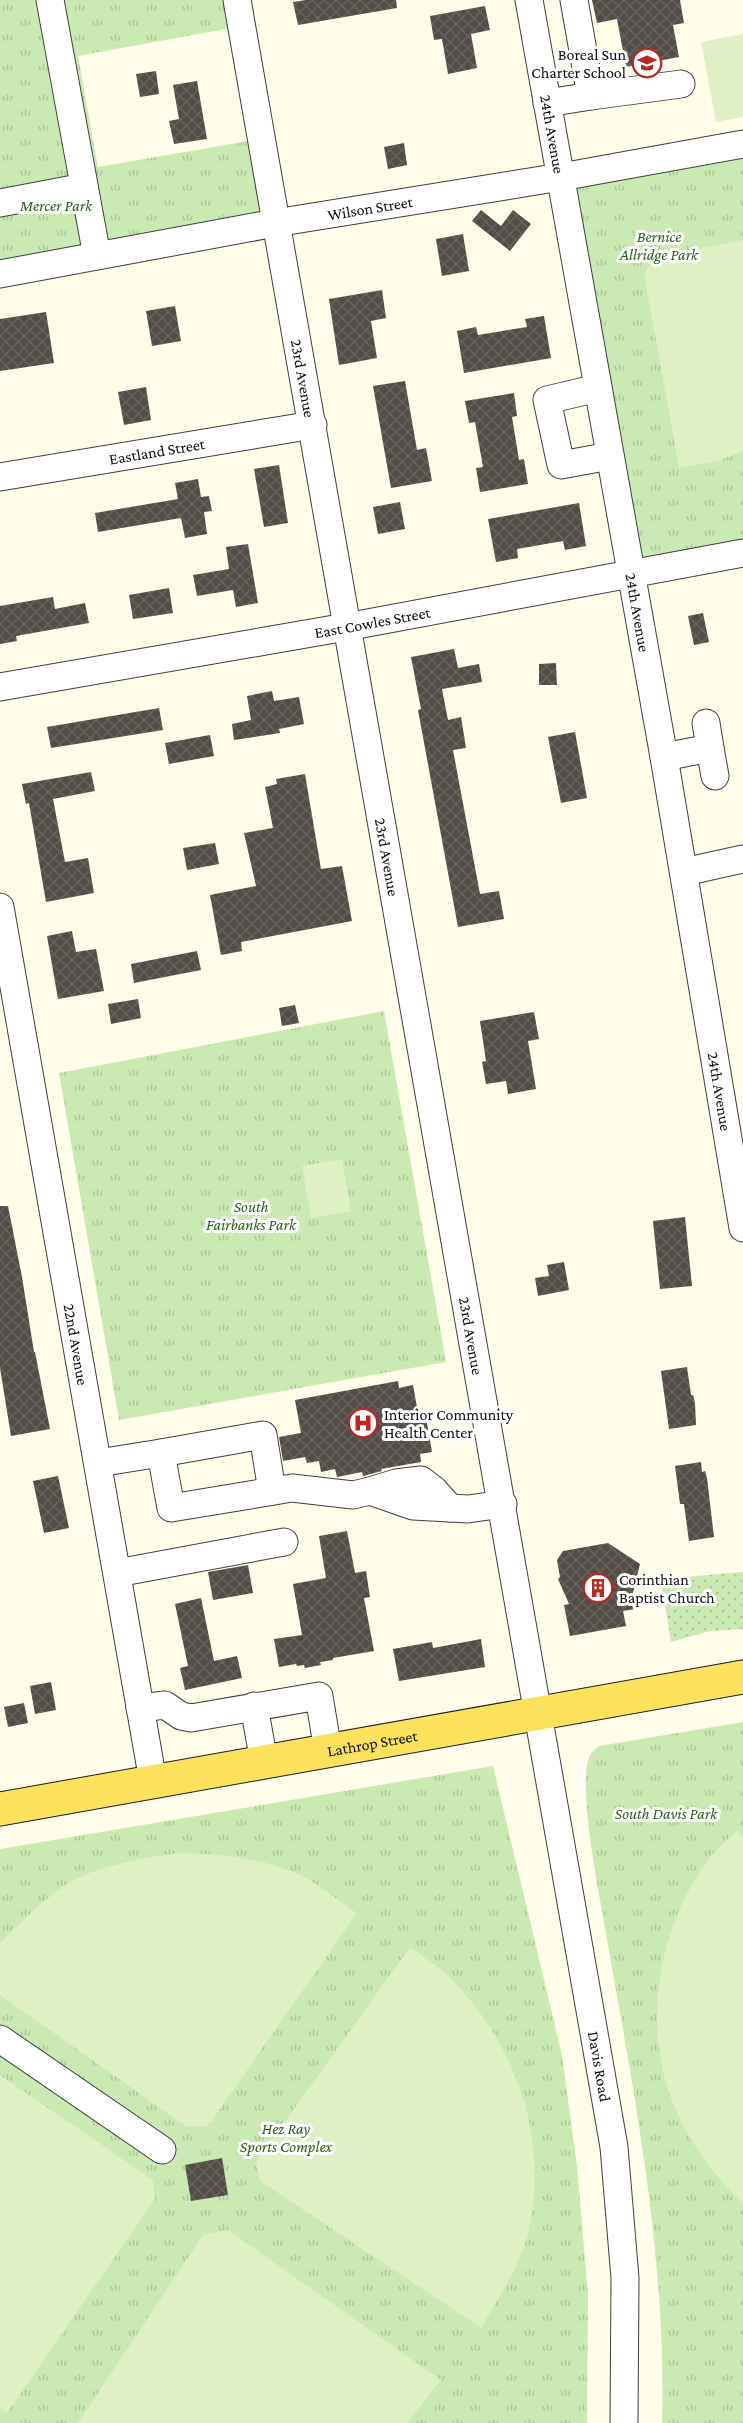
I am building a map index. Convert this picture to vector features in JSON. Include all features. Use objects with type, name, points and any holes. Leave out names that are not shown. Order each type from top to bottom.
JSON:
[{"type":"main road","name":"Lathrop Street","points":[[0,1809],[743,1677]]},
{"type":"street","points":[[50,0],[97,256]]},
{"type":"street","name":"23rd Avenue","points":[[237,0],[275,223],[313,425],[346,627],[503,1504],[537,1713]]},
{"type":"street","name":"24th Avenue","points":[[529,0],[664,757],[743,1228]]},
{"type":"street","points":[[574,0],[591,96]]},
{"type":"street","points":[[547,103],[681,84]]},
{"type":"street","name":"Wilson Street","points":[[0,274],[275,223],[561,177],[743,144]]},
{"type":"street","points":[[0,203],[84,187]]},
{"type":"street","points":[[598,388],[548,400],[561,465],[610,456]]},
{"type":"street","name":"Eastland Street","points":[[0,477],[313,425]]},
{"type":"street","name":"East Cowles Street","points":[[0,687],[346,627],[743,553]]},
{"type":"street","points":[[664,757],[708,736],[715,776]]},
{"type":"street","points":[[684,872],[743,860]]},
{"type":"street","name":"22nd Avenue","points":[[0,907],[153,1781]]},
{"type":"street","points":[[98,1463],[262,1435],[272,1491]]},
{"type":"street","points":[[160,1453],[171,1508],[292,1488],[353,1495],[370,1491],[413,1506],[450,1509],[503,1504]]},
{"type":"street","points":[[117,1573],[284,1542]]},
{"type":"street","points":[[140,1708],[165,1706],[181,1716],[191,1718],[319,1696],[328,1751]]},
{"type":"street","points":[[254,1706],[264,1762]]},
{"type":"street","name":"Davis Road","points":[[537,1713],[614,2146],[621,2206],[625,2277],[624,2423]]},
{"type":"street","points":[[0,2039],[162,2150]]},
{"type":"green space","name":"Mercer Park","points":[[0,0],[237,0],[242,26],[78,56],[98,167],[261,139],[275,223],[0,274]]},
{"type":"green space","points":[[743,34],[743,117],[716,122],[701,42]]},
{"type":"green space","name":"Bernice Allridge Park","points":[[743,144],[743,553],[631,573],[561,177]]},
{"type":"green space","points":[[743,240],[743,451],[718,461],[679,468],[644,274],[655,257]]},
{"type":"green space","name":"South Fairbanks Park","points":[[384,1011],[446,1362],[119,1420],[59,1073]]},
{"type":"green space","points":[[342,1159],[351,1211],[311,1218],[302,1166]]},
{"type":"green space","points":[[743,1572],[743,1629],[710,1631],[671,1642],[661,1579]]},
{"type":"green space","name":"South Davis Park","points":[[743,1722],[743,2423],[662,2423],[659,2291],[652,2225],[634,2095],[591,1848],[586,1784],[587,1767],[592,1752],[599,1746]]},
{"type":"green space","name":"Hez Ray Sports Complex","points":[[493,1766],[562,2055],[577,2166],[588,2295],[587,2423],[0,2423],[0,1849]]},
{"type":"green space","points":[[737,1831],[743,1837],[743,2204],[704,2159],[675,2108],[665,2077],[659,2046],[657,2013],[666,1948],[677,1917],[691,1887],[708,1860]]},
{"type":"green space","points":[[179,1853],[242,1858],[287,1870],[309,1880],[357,1913],[208,2126],[187,2127],[0,1995],[0,1943],[49,1897],[79,1877],[107,1867]]},
{"type":"green space","points":[[410,1947],[453,1980],[494,2033],[519,2086],[533,2142],[534,2200],[529,2229],[521,2255],[509,2280],[481,2328],[260,2181],[256,2162]]},
{"type":"green space","points":[[0,2075],[153,2180],[155,2199],[7,2413],[0,2408]]},
{"type":"green space","points":[[228,2230],[441,2380],[407,2423],[78,2423],[203,2235]]},
{"type":"building","points":[[396,0],[397,8],[298,25],[293,2]]},
{"type":"building","name":"Boreal Sun Charter School","points":[[592,0],[680,0],[684,23],[673,25],[679,57],[626,67],[617,19],[597,23]]},
{"type":"building","points":[[485,6],[490,30],[471,34],[477,68],[448,74],[442,39],[434,40],[430,16]]},
{"type":"building","points":[[156,71],[159,94],[140,97],[136,74]]},
{"type":"building","points":[[197,81],[207,139],[174,144],[169,121],[179,119],[173,85]]},
{"type":"building","points":[[404,143],[407,165],[388,169],[384,147]]},
{"type":"building","points":[[481,210],[501,226],[513,210],[531,224],[510,251],[472,221]]},
{"type":"building","points":[[463,234],[469,271],[442,276],[436,239]]},
{"type":"building","points":[[382,290],[386,318],[371,321],[377,358],[339,365],[329,299]]},
{"type":"building","points":[[175,306],[181,341],[152,346],[146,311]]},
{"type":"building","points":[[46,312],[54,363],[0,371],[0,319]]},
{"type":"building","points":[[544,316],[551,358],[464,373],[457,331],[476,327],[478,335],[527,327],[525,319]]},
{"type":"building","points":[[405,381],[417,450],[426,448],[432,481],[391,488],[373,386]]},
{"type":"building","points":[[146,387],[151,420],[124,425],[118,392]]},
{"type":"building","points":[[514,393],[517,416],[512,417],[519,460],[524,459],[528,484],[480,492],[476,468],[483,467],[475,422],[469,423],[465,401]]},
{"type":"building","points":[[279,465],[288,523],[264,527],[254,469]]},
{"type":"building","points":[[198,479],[201,497],[209,496],[212,511],[204,512],[207,534],[185,538],[181,518],[98,532],[95,513],[178,499],[175,483]]},
{"type":"building","points":[[400,502],[405,529],[378,534],[373,507]]},
{"type":"building","points":[[579,503],[586,546],[565,550],[563,541],[517,549],[518,558],[496,562],[488,519]]},
{"type":"building","points":[[248,544],[258,603],[236,607],[233,590],[197,596],[193,575],[229,569],[226,547]]},
{"type":"building","points":[[169,588],[173,613],[133,619],[129,595]]},
{"type":"building","points":[[53,597],[55,609],[85,603],[89,623],[16,636],[17,641],[0,644],[0,606]]},
{"type":"building","points":[[703,613],[709,642],[694,645],[688,616]]},
{"type":"building","points":[[454,649],[458,668],[479,664],[482,682],[442,689],[448,720],[461,717],[466,748],[453,750],[480,894],[499,891],[504,919],[458,927],[418,710],[421,709],[411,657]]},
{"type":"building","points":[[556,663],[557,685],[539,685],[539,664]]},
{"type":"building","points":[[272,691],[274,701],[299,697],[304,724],[279,729],[280,733],[234,740],[232,724],[251,720],[247,696]]},
{"type":"building","points":[[159,708],[163,730],[51,748],[47,727]]},
{"type":"building","points":[[575,732],[587,798],[561,803],[548,737]]},
{"type":"building","points":[[210,735],[214,756],[169,764],[165,743]]},
{"type":"building","points":[[91,772],[95,791],[53,799],[65,862],[88,858],[94,893],[46,902],[29,803],[26,804],[22,784]]},
{"type":"building","points":[[305,774],[321,869],[342,866],[352,921],[241,942],[242,951],[221,955],[210,895],[256,886],[244,833],[273,828],[265,787],[277,784],[276,779]]},
{"type":"building","points":[[215,843],[219,864],[187,870],[183,848]]},
{"type":"building","points":[[72,931],[76,952],[96,949],[104,991],[58,999],[47,936]]},
{"type":"building","points":[[197,951],[201,970],[134,983],[131,964]]},
{"type":"building","points":[[138,999],[141,1018],[111,1024],[108,1004]]},
{"type":"building","points":[[295,1005],[299,1023],[282,1026],[279,1008]]},
{"type":"building","points":[[534,1012],[539,1039],[528,1041],[536,1089],[508,1094],[506,1081],[486,1084],[482,1062],[486,1061],[480,1021]]},
{"type":"building","points":[[0,1206],[8,1206],[50,1429],[11,1436],[0,1368]]},
{"type":"building","points":[[685,1217],[692,1286],[660,1289],[653,1221]]},
{"type":"building","points":[[564,1262],[569,1290],[538,1296],[535,1278],[549,1276],[547,1265]]},
{"type":"building","points":[[687,1367],[691,1395],[695,1403],[696,1425],[669,1429],[661,1371]]},
{"type":"building","name":"Interior Community Health Center","points":[[398,1381],[399,1388],[413,1385],[418,1413],[425,1412],[432,1452],[420,1454],[421,1462],[381,1469],[382,1471],[363,1476],[362,1472],[337,1477],[335,1469],[321,1472],[319,1461],[307,1463],[305,1457],[283,1461],[279,1437],[301,1433],[295,1400]]},
{"type":"building","points":[[701,1462],[702,1472],[705,1471],[707,1478],[714,1537],[689,1541],[684,1504],[680,1504],[675,1466]]},
{"type":"building","points":[[58,1476],[69,1528],[44,1533],[33,1481]]},
{"type":"building","points":[[347,1531],[355,1573],[366,1571],[370,1597],[364,1598],[374,1651],[333,1658],[333,1660],[320,1662],[321,1665],[305,1668],[304,1665],[297,1666],[296,1664],[279,1667],[274,1639],[302,1635],[293,1584],[326,1578],[319,1536]]},
{"type":"building","name":"Corinthian Baptist Church","points":[[608,1543],[640,1564],[632,1597],[635,1609],[623,1611],[626,1626],[570,1636],[564,1605],[569,1604],[558,1579],[560,1577],[557,1560],[563,1551]]},
{"type":"building","points":[[248,1565],[253,1593],[213,1600],[208,1572]]},
{"type":"building","points":[[201,1598],[214,1661],[237,1656],[242,1678],[185,1690],[180,1668],[188,1666],[175,1604]]},
{"type":"building","points":[[481,1639],[485,1667],[399,1681],[393,1649],[432,1642],[433,1648]]},
{"type":"building","points":[[51,1682],[56,1710],[35,1714],[30,1686]]},
{"type":"building","points":[[24,1703],[28,1723],[8,1727],[4,1707]]},
{"type":"building","points":[[222,2158],[228,2195],[191,2201],[185,2165]]},
{"type":"place","name":"Boreal Sun Charter School","points":[[647,63]]},
{"type":"place","name":"Interior Community Health Center","points":[[363,1423]]},
{"type":"place","name":"Corinthian Baptist Church","points":[[598,1588]]}]
